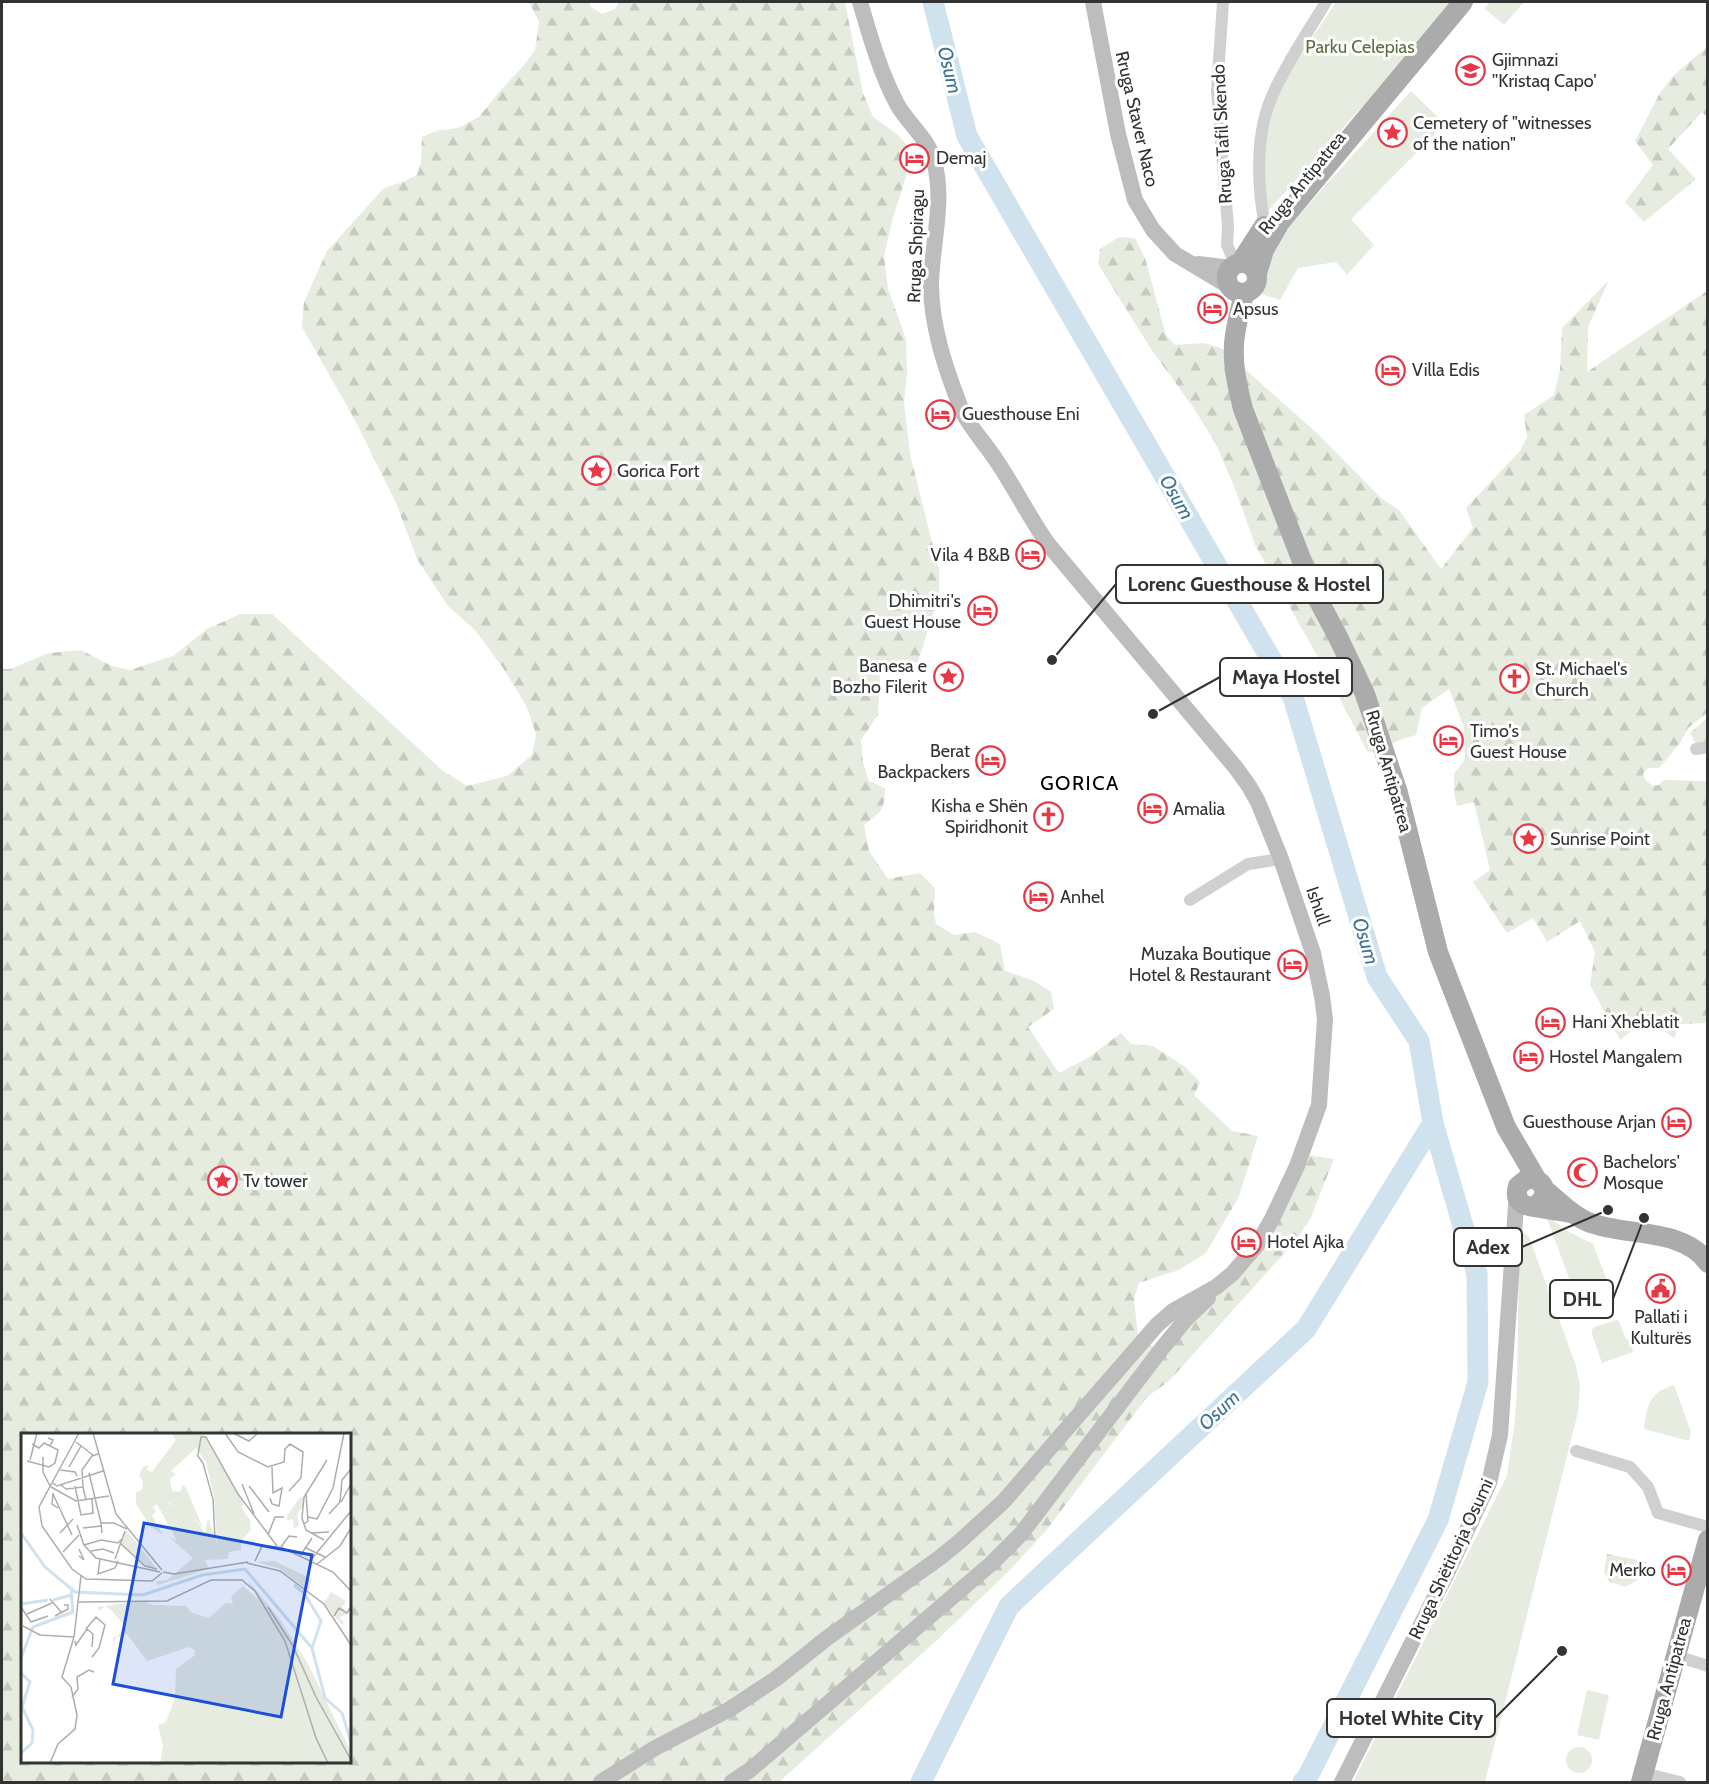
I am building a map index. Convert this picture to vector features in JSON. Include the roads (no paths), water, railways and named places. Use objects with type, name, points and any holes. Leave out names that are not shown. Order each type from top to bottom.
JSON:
[{"type":"main road","name":"Rruga Antipatrea","points":[[1240,275],[1264,250],[1280,222],[1371,110],[1463,2]]},
{"type":"main road","name":"Rruga Antipatrea","points":[[1371,110],[1349,125],[1303,178],[1265,226],[1240,275],[1234,359],[1235,379],[1243,409],[1314,592],[1338,637],[1374,716],[1398,793],[1438,952],[1506,1127],[1539,1192],[1591,1223],[1680,1241],[1695,1249],[1707,1263]]},
{"type":"main road","name":"Rruga Shëtitorja Osumi","points":[[1506,1127],[1517,1191]]},
{"type":"main road","points":[[1517,1191],[1528,1178],[1539,1192]]},
{"type":"main road","name":"Rruga Antipatrea","points":[[1642,1778],[1707,1540]]},
{"type":"street","name":"Rruga Shpiragu","points":[[860,2],[877,55],[898,105],[916,129],[934,160],[938,192],[931,298],[937,335],[955,393],[968,423],[997,461],[1032,522]]},
{"type":"street","name":"Rruga Staver Naco","points":[[1093,2],[1118,134],[1135,200],[1153,230],[1174,254],[1185,262],[1240,275]]},
{"type":"street","name":"Rruga Tafil Skendo","points":[[1223,2],[1217,91],[1228,227],[1227,245],[1240,275]]},
{"type":"street","points":[[1265,226],[1259,188],[1262,138],[1267,108],[1279,81],[1326,2]]},
{"type":"street","name":"Ishull","points":[[602,1782],[655,1748],[730,1708],[769,1683],[827,1638],[938,1559],[1003,1503],[1157,1325],[1173,1311],[1216,1287],[1232,1274],[1257,1245],[1297,1166],[1319,1105],[1325,1041],[1322,996],[1309,941],[1281,859],[1258,802],[1249,786],[1065,566],[1032,522]]},
{"type":"street","points":[[1190,900],[1248,864],[1281,859]]},
{"type":"street","name":"Rruga Shëtitorja Osumi","points":[[1342,1782],[1446,1575],[1489,1483],[1500,1435],[1517,1191]]},
{"type":"street","name":"Rruga Shëtitorja Osumi","points":[[1512,1248],[1539,1192]]},
{"type":"street","points":[[732,1782],[750,1770],[952,1598],[1021,1534],[1156,1356],[1216,1287]]},
{"type":"street","points":[[1576,1451],[1630,1467],[1648,1487],[1658,1513],[1707,1527]]},
{"type":"street","points":[[1676,1656],[1707,1666]]},
{"type":"street","points":[[1642,1778],[1680,1782]]},
{"type":"waterway","name":"Osum","points":[[921,1782],[1009,1606],[1306,1329],[1433,1123],[1419,1041],[1377,977],[1293,697],[967,136],[933,2]]},
{"type":"waterway","points":[[1303,1782],[1438,1520],[1478,1382],[1477,1274],[1433,1123]]},
{"type":"place","name":"Gjimnazi ''Kristaq Capo'","points":[[1471,70]]},
{"type":"place","name":"Cemetery of \"witnesses of the nation\"","points":[[1392,133]]},
{"type":"place","name":"Demaj","points":[[915,158]]},
{"type":"place","name":"Apsus","points":[[1212,309]]},
{"type":"place","name":"Villa Edis","points":[[1391,370]]},
{"type":"place","name":"Guesthouse Eni","points":[[941,414]]},
{"type":"place","name":"Gorica Fort","points":[[596,471]]},
{"type":"place","name":"Vila 4 B&B","points":[[1031,555]]},
{"type":"place","name":"Dhimitri's Guest House","points":[[982,611]]},
{"type":"place","name":"Lorenc Guesthouse & Hostel","points":[[1052,660]]},
{"type":"place","name":"Banesa e Bozho Filerit","points":[[948,676]]},
{"type":"place","name":"St. Michael's Church","points":[[1514,679]]},
{"type":"place","name":"Maya Hostel","points":[[1153,714]]},
{"type":"place","name":"Timo's Guest House","points":[[1449,741]]},
{"type":"place","name":"Berat Backpackers","points":[[991,761]]},
{"type":"place","name":"Amalia","points":[[1152,809]]},
{"type":"place","name":"Kisha e Shën Spiridhonit","points":[[1049,816]]},
{"type":"place","name":"Sunrise Point","points":[[1529,839]]},
{"type":"place","name":"Anhel","points":[[1039,897]]},
{"type":"place","name":"Muzaka Boutique Hotel & Restaurant","points":[[1292,964]]},
{"type":"place","name":"Hani Xheblatit","points":[[1551,1022]]},
{"type":"place","name":"Hostel Mangalem","points":[[1528,1057]]},
{"type":"place","name":"Guesthouse Arjan","points":[[1677,1122]]},
{"type":"place","name":"Bachelors' Mosque","points":[[1582,1172]]},
{"type":"place","name":"Tv tower","points":[[222,1181]]},
{"type":"place","name":"Adex","points":[[1608,1210]]},
{"type":"place","name":"DHL","points":[[1644,1218]]},
{"type":"place","name":"Hotel Ajka","points":[[1246,1242]]},
{"type":"place","name":"Pallati i Kulturës","points":[[1661,1288]]},
{"type":"place","name":"Merko","points":[[1677,1570]]},
{"type":"place","name":"Hotel White City","points":[[1562,1651]]},
{"type":"district","name":"GORICA","points":[[1080,783]]},
{"type":"park label","name":"Parku Celepias","points":[[1360,47]]}]
